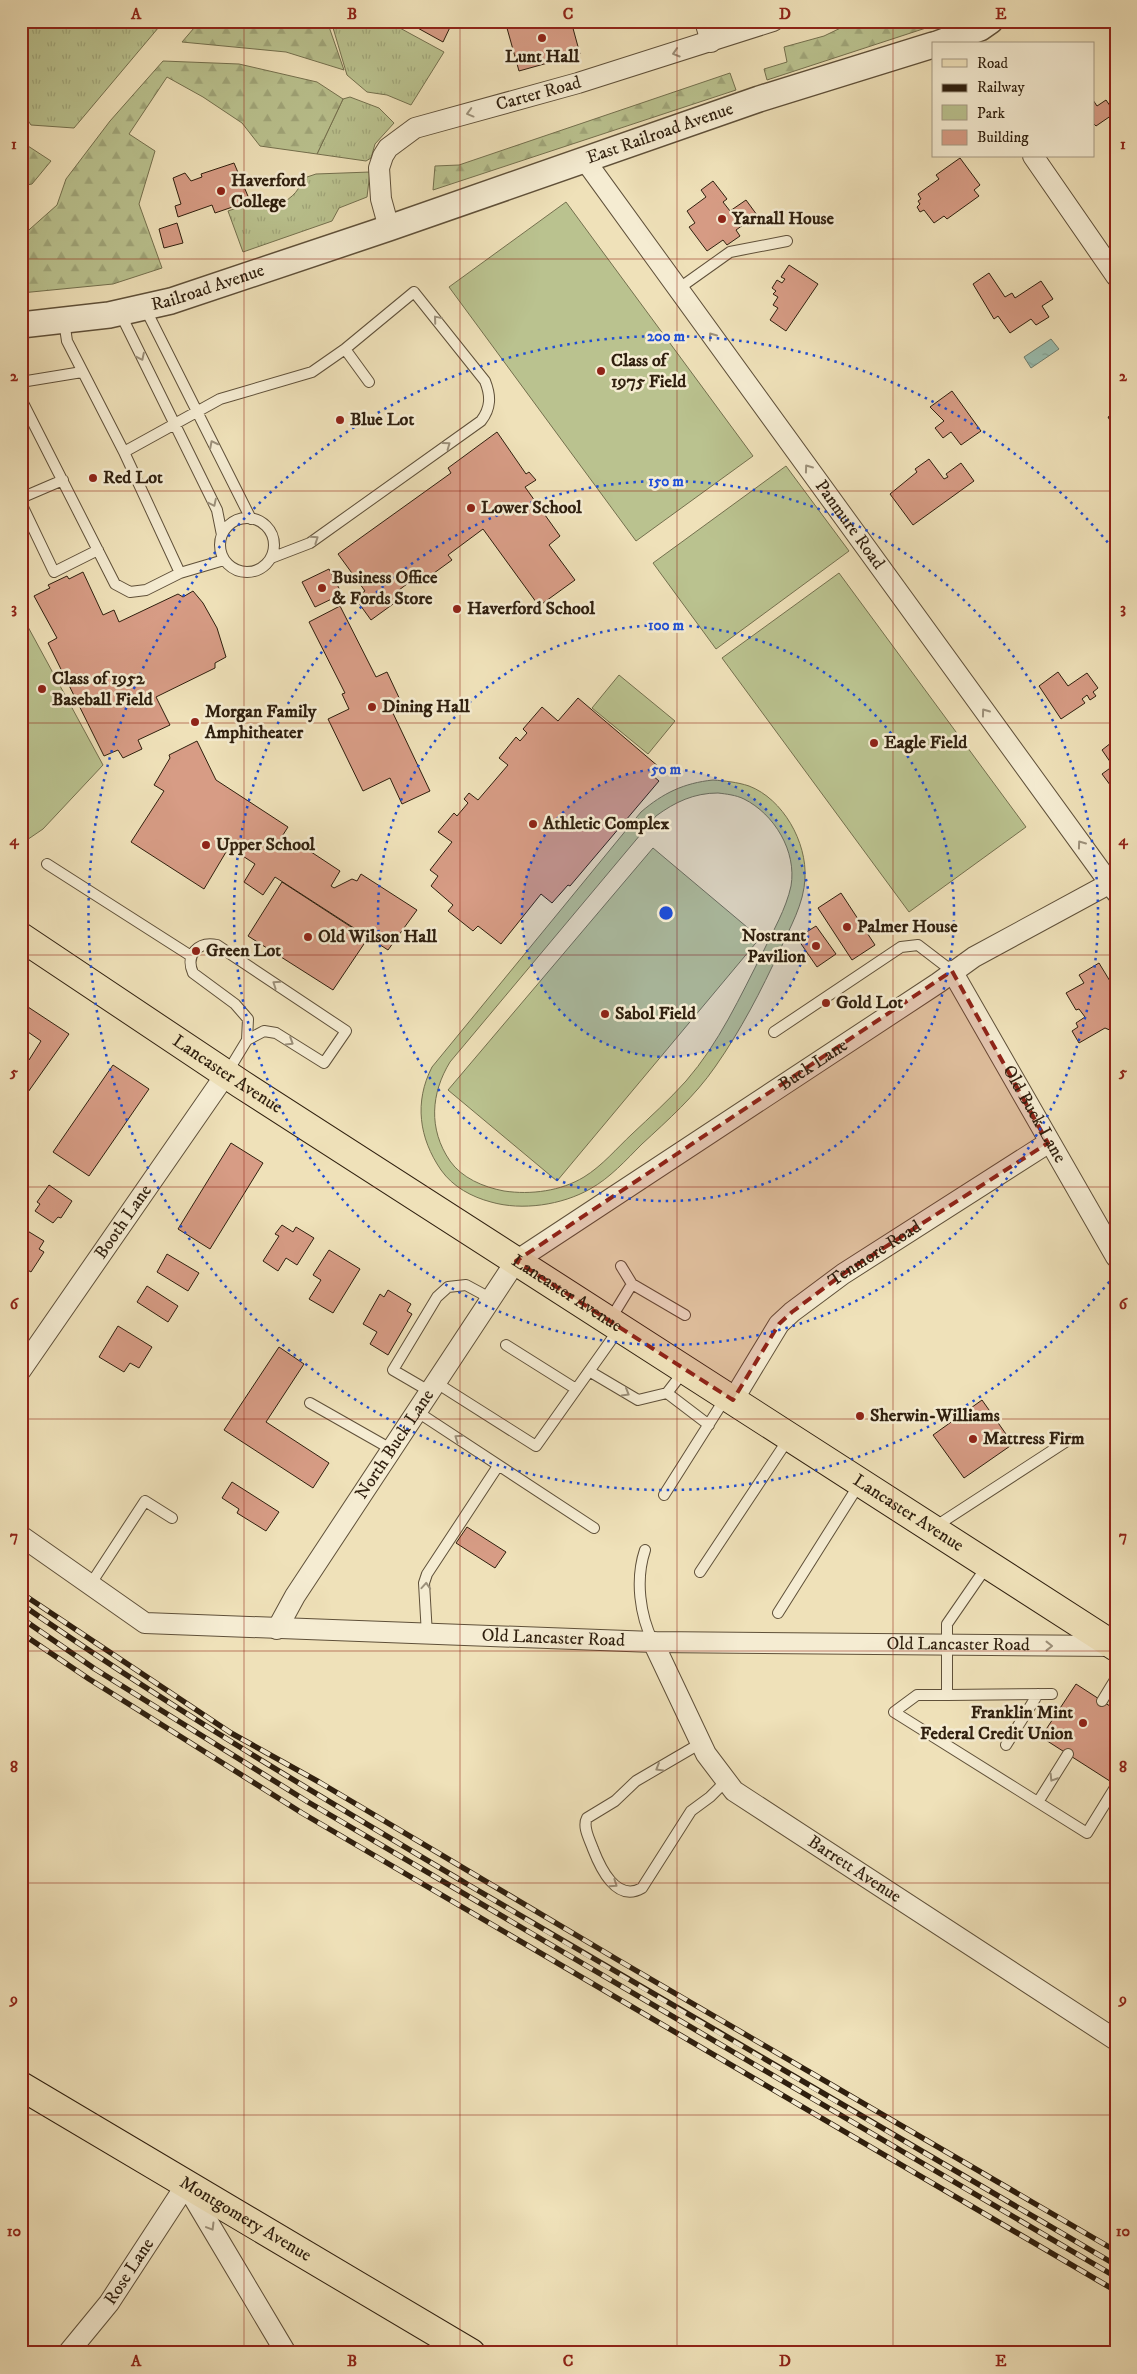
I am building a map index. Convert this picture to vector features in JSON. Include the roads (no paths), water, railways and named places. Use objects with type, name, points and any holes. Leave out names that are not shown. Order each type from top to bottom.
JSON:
[{"type":"main road","name":"Lancaster Avenue","points":[[21,938],[226,1074],[1115,1647]]},
{"type":"main road","name":"Montgomery Avenue","points":[[21,2086],[471,2353]]},
{"type":"street","points":[[705,21],[711,42]]},
{"type":"street","name":"Carter Road","points":[[389,228],[381,199],[379,168],[388,148],[416,128],[578,84],[772,21]]},
{"type":"street","name":"East Railroad Avenue","points":[[948,42],[990,21]]},
{"type":"street","name":"East Railroad Avenue","points":[[389,228],[759,99],[932,47]]},
{"type":"street","points":[[1034,158],[1116,276]]},
{"type":"street","name":"Panmure Road","points":[[584,159],[1114,885]]},
{"type":"street","name":"Railroad Avenue","points":[[21,325],[64,321],[145,308],[389,228]]},
{"type":"street","name":"Buck Lane","points":[[516,1261],[938,983],[952,971],[1114,885]]},
{"type":"street","name":"Old Buck Lane","points":[[952,971],[1048,1143],[1116,1257]]},
{"type":"street","name":"Booth Lane","points":[[22,1366],[226,1074]]},
{"type":"street","name":"Tenmore Road","points":[[730,1398],[780,1324],[792,1312],[843,1274],[1048,1143]]},
{"type":"street","name":"North Buck Lane","points":[[277,1630],[295,1596],[516,1261]]},
{"type":"street","name":"Old Lancaster Road","points":[[21,1536],[145,1623],[277,1630],[653,1642],[1115,1647]]},
{"type":"street","name":"Barrett Avenue","points":[[653,1642],[701,1743],[734,1791],[1116,2040]]},
{"type":"street","points":[[186,2185],[286,2353]]},
{"type":"street","name":"Rose Lane","points":[[68,2353],[109,2303],[186,2185]]},
{"type":"lane","points":[[678,289],[730,252],[787,241]]},
{"type":"lane","points":[[120,313],[174,423],[217,510],[222,536],[220,544],[224,560],[229,566],[243,572],[259,569],[271,558],[310,544],[481,420],[487,413],[489,392],[485,382],[414,292],[345,349],[312,372],[220,399],[174,423],[124,452]]},
{"type":"lane","points":[[145,308],[251,519]]},
{"type":"lane","points":[[64,321],[67,341],[124,452],[180,573]]},
{"type":"lane","points":[[345,349],[369,382]]},
{"type":"lane","points":[[21,382],[82,372]]},
{"type":"lane","points":[[21,400],[115,584],[130,592],[146,590],[180,573],[224,560]]},
{"type":"lane","points":[[21,498],[62,480]]},
{"type":"lane","points":[[21,503],[54,572],[98,550]]},
{"type":"lane","points":[[222,536],[234,522],[251,519],[260,522],[272,534],[274,550],[271,558]]},
{"type":"lane","points":[[47,864],[191,956]]},
{"type":"lane","points":[[226,1074],[247,1040],[248,1019],[235,1004],[193,973],[190,968],[191,956],[199,946],[205,944],[217,945],[346,1031],[324,1063],[276,1033],[264,1031],[247,1040]]},
{"type":"lane","points":[[774,1032],[901,947],[918,945],[952,971]]},
{"type":"lane","points":[[622,1266],[632,1284],[685,1316]]},
{"type":"lane","points":[[490,1298],[466,1285],[448,1287],[437,1297],[393,1370],[432,1387],[536,1446],[589,1372],[615,1324],[632,1284]]},
{"type":"lane","points":[[506,1345],[576,1389]]},
{"type":"lane","points":[[589,1372],[638,1400],[667,1393],[686,1370]]},
{"type":"lane","points":[[667,1393],[708,1425]]},
{"type":"lane","points":[[664,1495],[708,1425],[730,1398]]},
{"type":"lane","points":[[310,1403],[391,1449]]},
{"type":"lane","points":[[416,1410],[594,1528]]},
{"type":"lane","points":[[700,1572],[790,1437]]},
{"type":"lane","points":[[932,1529],[1070,1439]]},
{"type":"lane","points":[[427,1635],[424,1583],[427,1574],[498,1466]]},
{"type":"lane","points":[[778,1613],[860,1482]]},
{"type":"lane","points":[[90,1585],[145,1501],[172,1518]]},
{"type":"lane","points":[[645,1550],[640,1564],[640,1596],[644,1624],[653,1642]]},
{"type":"lane","points":[[947,1695],[947,1624],[987,1564]]},
{"type":"lane","points":[[1102,1701],[1116,1678]]},
{"type":"lane","points":[[1006,1745],[1038,1694]]},
{"type":"lane","points":[[1052,1694],[916,1695],[894,1712],[1087,1833],[1116,1786]]},
{"type":"lane","points":[[701,1743],[636,1782],[615,1801],[587,1818],[586,1829],[603,1873],[608,1880],[625,1890],[635,1892],[642,1888],[691,1811],[710,1798],[726,1780]]},
{"type":"lane","points":[[1038,1802],[1068,1754]]},
{"type":"water","points":[[1051,339],[1059,349],[1031,368],[1024,357]]},
{"type":"railway","points":[[21,1593],[231,1733],[319,1782],[618,1960],[1116,2251]]},
{"type":"railway","points":[[21,1604],[131,1678],[354,1816],[629,1980],[1116,2265]]},
{"type":"railway","points":[[21,1618],[95,1669],[308,1802],[1116,2277]]},
{"type":"railway","points":[[21,1633],[89,1679],[302,1813],[1116,2291]]},
{"type":"place","name":"Lunt Hall","points":[[542,38]]},
{"type":"place","name":"Haverford College","points":[[221,191]]},
{"type":"place","name":"Yarnall House","points":[[722,219]]},
{"type":"place","name":"Class of 1975 Field","points":[[601,371]]},
{"type":"place","name":"Blue Lot","points":[[340,420]]},
{"type":"place","name":"Red Lot","points":[[93,478]]},
{"type":"place","name":"Lower School","points":[[471,508]]},
{"type":"place","name":"Business Office & Fords Store","points":[[322,588]]},
{"type":"place","name":"Haverford School","points":[[457,609]]},
{"type":"place","name":"Class of 1952 Baseball Field","points":[[42,689]]},
{"type":"place","name":"Dining Hall","points":[[372,707]]},
{"type":"place","name":"Morgan Family Amphitheater","points":[[195,722]]},
{"type":"place","name":"Eagle Field","points":[[874,743]]},
{"type":"place","name":"Athletic Complex","points":[[533,824]]},
{"type":"place","name":"Upper School","points":[[206,845]]},
{"type":"place","name":"Palmer House","points":[[847,927]]},
{"type":"place","name":"Old Wilson Hall","points":[[308,937]]},
{"type":"place","name":"Nostrant Pavilion","points":[[816,946]]},
{"type":"place","name":"Green Lot","points":[[196,951]]},
{"type":"place","name":"Gold Lot","points":[[826,1003]]},
{"type":"place","name":"Sabol Field","points":[[605,1014]]},
{"type":"place","name":"Sherwin-Williams","points":[[860,1416]]},
{"type":"place","name":"Mattress Firm","points":[[973,1439]]},
{"type":"place","name":"Franklin Mint Federal Credit Union","points":[[1083,1723]]}]
